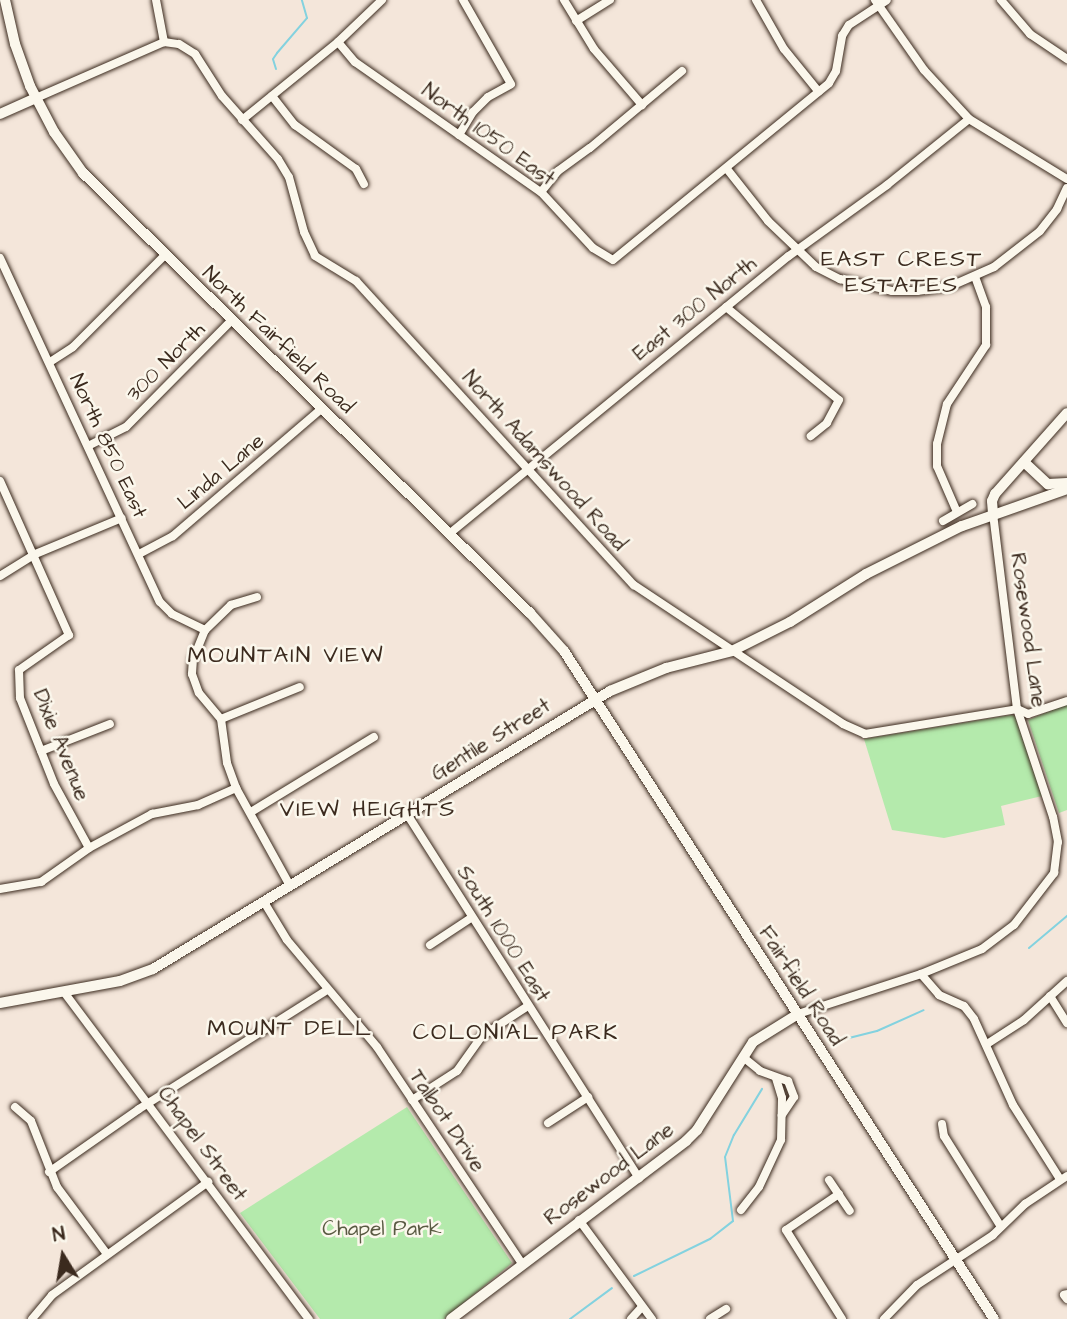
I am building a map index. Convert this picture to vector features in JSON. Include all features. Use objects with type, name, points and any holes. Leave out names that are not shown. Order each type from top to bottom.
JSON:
[{"type":"main road","name":"North Fairfield Road","points":[[5,0],[20,59],[36,98],[83,173],[164,256],[539,622],[578,673]]},
{"type":"main road","points":[[0,114],[36,98]]},
{"type":"main road","points":[[993,513],[992,500],[995,494],[1067,413]]},
{"type":"main road","points":[[1024,462],[1048,484],[1067,483]]},
{"type":"main road","name":"Gentile Street","points":[[0,1003],[120,981],[147,972],[595,699],[653,673],[732,651],[790,622],[891,561],[993,513],[1067,489]]},
{"type":"main road","name":"Fairfield Road","points":[[578,673],[764,966],[798,1014],[994,1319]]},
{"type":"main road","name":"Rosewood Lane","points":[[451,1319],[579,1220],[639,1178],[697,1130],[752,1042],[798,1014]]},
{"type":"street","points":[[36,98],[164,42],[156,0]]},
{"type":"street","points":[[242,120],[338,43],[382,0]]},
{"type":"street","points":[[459,135],[488,97],[511,84],[463,0]]},
{"type":"street","points":[[564,0],[594,49],[642,105]]},
{"type":"street","points":[[576,21],[610,0]]},
{"type":"street","points":[[756,0],[784,49],[819,92]]},
{"type":"street","points":[[887,0],[877,3],[849,25],[842,36],[836,71],[819,92],[727,169],[768,221],[816,267],[840,278],[892,291],[917,291],[951,286],[975,277],[1020,250],[1041,231],[1057,209],[1067,188]]},
{"type":"street","points":[[1001,0],[1030,34],[1067,59]]},
{"type":"street","points":[[877,3],[924,70],[969,119],[1067,179]]},
{"type":"street","name":"North Adamswood Road","points":[[164,42],[178,44],[195,54],[242,120],[278,159],[289,177],[304,232],[315,257],[356,281],[634,585],[843,724],[865,734],[1017,709],[1028,714],[1067,701]]},
{"type":"street","name":"North 1050 East","points":[[338,43],[355,62],[541,192],[593,248],[613,260],[727,169]]},
{"type":"street","points":[[541,192],[558,171],[682,71]]},
{"type":"street","points":[[272,96],[295,125],[356,169],[364,184]]},
{"type":"street","name":"East 300 North","points":[[449,534],[797,250],[887,185],[969,119]]},
{"type":"street","points":[[50,362],[73,347],[164,256]]},
{"type":"street","name":"North 850 East","points":[[0,258],[160,602],[172,614],[205,630]]},
{"type":"street","points":[[957,512],[937,466],[937,444],[947,404],[986,345],[986,307],[975,277]]},
{"type":"street","points":[[726,307],[839,400],[827,423],[811,436]]},
{"type":"street","name":"300 North","points":[[88,446],[126,427],[231,321]]},
{"type":"street","name":"Linda Lane","points":[[139,554],[173,536],[321,409]]},
{"type":"street","points":[[0,481],[33,555]]},
{"type":"street","points":[[943,521],[972,503]]},
{"type":"street","name":"Rosewood Lane","points":[[921,974],[982,949],[1000,937],[1054,873],[1058,842],[1053,817],[1017,709],[993,513]]},
{"type":"street","points":[[0,576],[33,555],[122,518]]},
{"type":"street","name":"Dixie Avenue","points":[[33,555],[69,635],[19,670],[20,698],[54,784],[89,848]]},
{"type":"street","points":[[257,597],[230,605],[205,630],[193,659],[192,674],[199,693],[221,719],[227,763],[236,788],[290,886]]},
{"type":"street","points":[[221,719],[300,687]]},
{"type":"street","points":[[41,751],[110,724]]},
{"type":"street","points":[[251,812],[374,737]]},
{"type":"street","points":[[0,889],[41,882],[89,848],[152,814],[198,805],[236,788]]},
{"type":"street","name":"South 1000 East","points":[[407,814],[639,1178]]},
{"type":"street","name":"Talbot Drive","points":[[264,901],[287,940],[377,1047],[522,1264]]},
{"type":"street","points":[[430,946],[471,918]]},
{"type":"street","points":[[798,1014],[921,974],[939,995],[964,1006],[986,1044],[1013,1105],[1064,1178],[1025,1204],[1001,1227],[904,1296],[884,1319]]},
{"type":"street","points":[[986,1044],[1024,1020],[1067,981]]},
{"type":"street","points":[[49,1172],[150,1102],[327,990]]},
{"type":"street","name":"Chapel Street","points":[[64,992],[150,1102],[309,1319]]},
{"type":"street","points":[[1050,996],[1067,1023]]},
{"type":"street","points":[[412,1100],[457,1071],[482,1036],[527,1006]]},
{"type":"street","points":[[741,1210],[769,1169],[781,1140],[782,1115],[782,1098],[776,1078],[760,1071],[743,1057]]},
{"type":"street","points":[[548,1123],[587,1097]]},
{"type":"street","points":[[15,1107],[31,1121],[57,1187],[107,1254]]},
{"type":"street","points":[[942,1124],[944,1136],[1001,1227]]},
{"type":"street","points":[[829,1180],[850,1211]]},
{"type":"street","points":[[32,1319],[52,1295],[208,1182]]},
{"type":"street","points":[[839,1194],[786,1230],[842,1319]]},
{"type":"street","points":[[579,1220],[641,1308],[652,1319]]},
{"type":"street","points":[[631,1319],[641,1308]]},
{"type":"street","points":[[710,1319],[726,1309]]},
{"type":"green space","points":[[1067,704],[1067,810],[1059,813],[1028,720]]},
{"type":"green space","points":[[1015,716],[1042,796],[1001,806],[1005,825],[944,838],[892,830],[864,739]]},
{"type":"green space","name":"Chapel Park","points":[[407,1107],[512,1263],[444,1319],[320,1319],[240,1213]]},
{"type":"waterway","points":[[276,69],[273,59],[307,18],[302,0]]},
{"type":"waterway","points":[[1029,948],[1067,916]]},
{"type":"waterway","points":[[837,1041],[877,1031],[924,1010]]},
{"type":"waterway","points":[[634,1276],[710,1239],[733,1221],[725,1157],[734,1135],[762,1089]]},
{"type":"waterway","points":[[570,1319],[612,1288]]},
{"type":"district","name":"EAST CREST ESTATES","points":[[902,272]]},
{"type":"district","name":"MOUNTAIN VIEW","points":[[286,655]]},
{"type":"district","name":"VIEW HEIGHTS","points":[[368,809]]},
{"type":"district","name":"MOUNT DELL","points":[[290,1028]]},
{"type":"district","name":"COLONIAL PARK","points":[[516,1032]]}]
